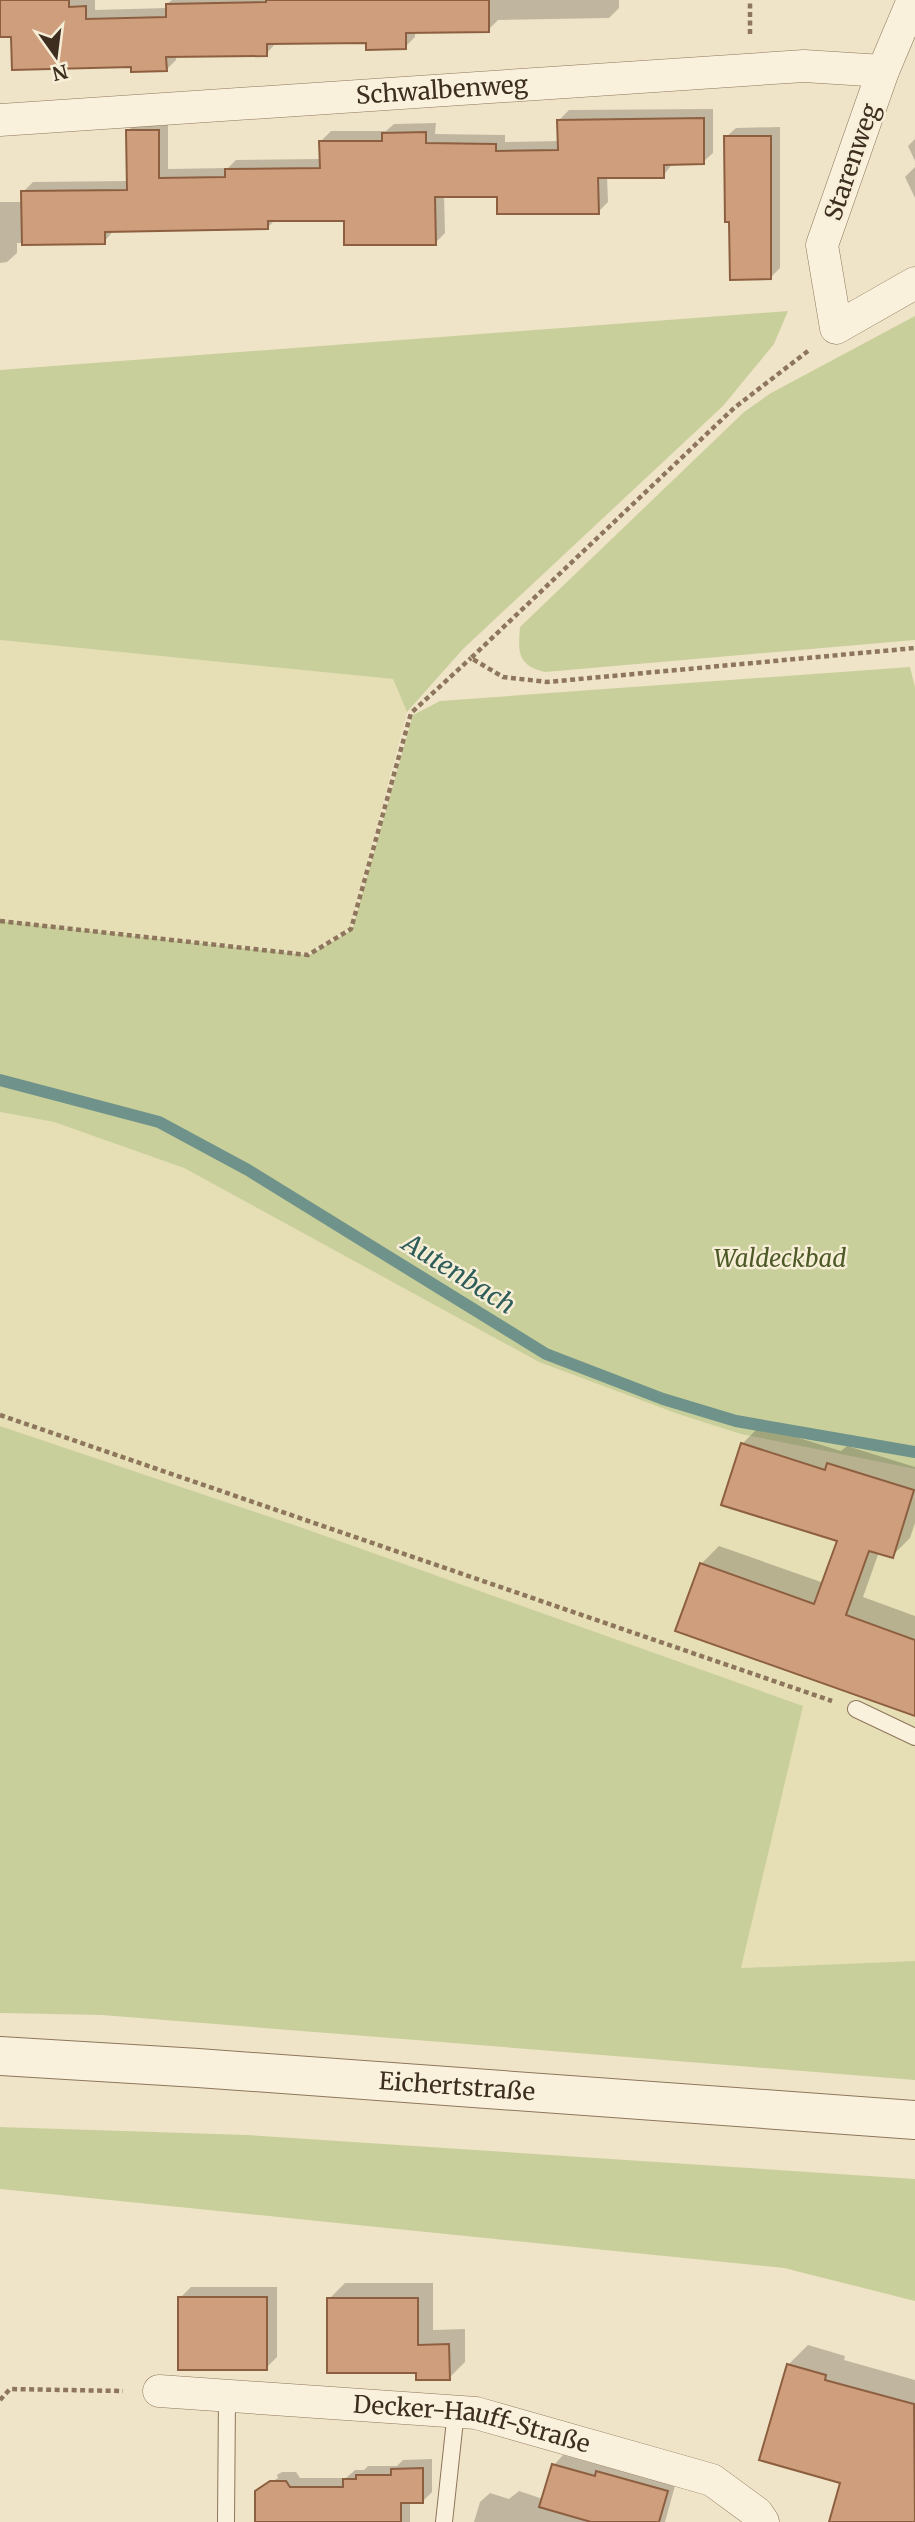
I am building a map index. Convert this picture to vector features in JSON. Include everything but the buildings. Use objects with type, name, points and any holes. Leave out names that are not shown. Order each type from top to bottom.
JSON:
[{"type":"street","name":"Starenweg","points":[[836,328],[822,245],[883,71],[913,0]]},
{"type":"street","name":"Schwalbenweg","points":[[0,120],[804,66],[883,71]]},
{"type":"street","points":[[836,328],[915,283]]},
{"type":"street","name":"Eichertstraße","points":[[0,2056],[915,2120]]},
{"type":"street","name":"Decker-Hauff-Straße","points":[[159,2391],[476,2413],[712,2480],[757,2513],[763,2522]]},
{"type":"lane","points":[[856,1709],[915,1737]]},
{"type":"lane","points":[[226,2522],[227,2396]]},
{"type":"lane","points":[[444,2522],[456,2411]]},
{"type":"path","points":[[0,921],[309,955],[351,929],[411,713],[734,408],[836,328]]},
{"type":"path","points":[[471,658],[503,677],[547,682],[915,648]]},
{"type":"path","points":[[0,1415],[856,1709]]},
{"type":"path","points":[[0,2400],[10,2389],[159,2391]]},
{"type":"shaded area","points":[[0,640],[393,679],[407,712],[350,928],[308,953],[0,921]]},
{"type":"shaded area","points":[[0,1112],[54,1122],[184,1168],[539,1362],[678,1414],[741,1434],[915,1469],[915,1961],[741,1968],[802,1706],[300,1527],[0,1426]]},
{"type":"green space","points":[[788,311],[774,344],[723,406],[463,649],[407,712],[393,679],[0,640],[0,370]]},
{"type":"green space","points":[[915,316],[915,640],[545,672],[529,666],[524,661],[519,644],[520,627],[744,412],[771,393]]},
{"type":"green space","name":"Waldeckbad","points":[[910,667],[915,687],[915,1469],[741,1434],[678,1414],[539,1362],[184,1168],[54,1122],[0,1112],[0,921],[309,955],[352,930],[413,715],[440,701]]},
{"type":"green space","points":[[0,1426],[300,1527],[803,1706],[741,1968],[915,1961],[915,2080],[102,2015],[0,2013]]},
{"type":"green space","points":[[0,2127],[247,2135],[915,2179],[915,2301],[784,2268],[0,2189]]},
{"type":"waterway","name":"Autenbach","points":[[0,1080],[159,1122],[248,1170],[546,1354],[663,1399],[736,1421],[915,1452]]}]
